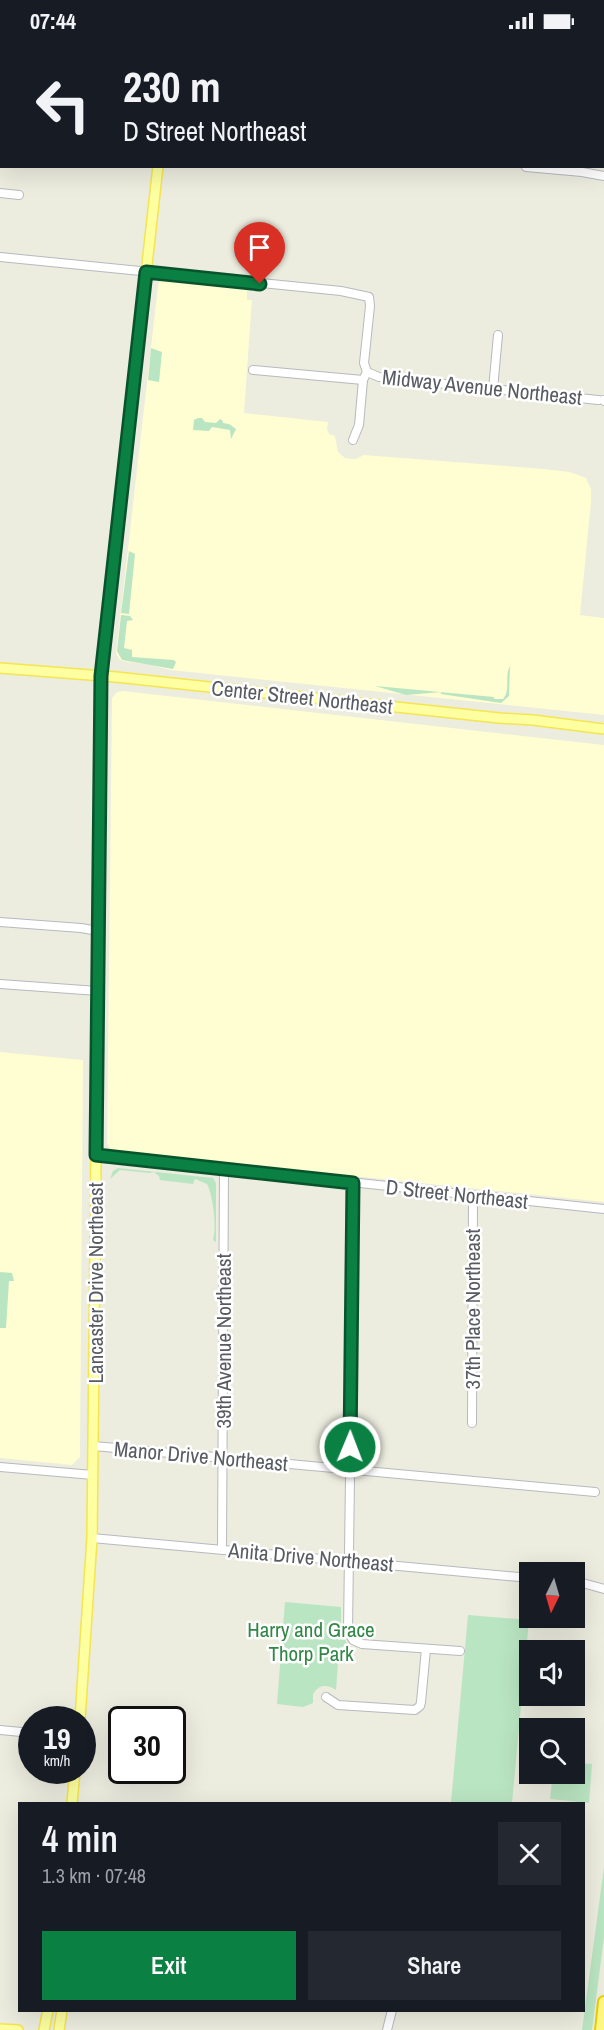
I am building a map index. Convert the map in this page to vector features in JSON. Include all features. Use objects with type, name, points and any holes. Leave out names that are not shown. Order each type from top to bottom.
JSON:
[{"type":"highway","points":[[601,2030],[604,2002]]},
{"type":"main road","name":"Lancaster Drive Northeast","points":[[81,1706],[92,1538],[94,1446],[101,676],[158,168]]},
{"type":"main road","name":"Center Street Northeast","points":[[0,668],[101,676],[604,729]]},
{"type":"main road","points":[[72,1802],[74,1784]]},
{"type":"main road","points":[[44,2030],[48,2012]]},
{"type":"main road","points":[[59,2030],[62,2012]]},
{"type":"main road","points":[[0,2029],[18,2030]]},
{"type":"street","points":[[537,168],[604,176]]},
{"type":"street","points":[[0,193],[19,195]]},
{"type":"street","points":[[0,257],[341,291],[369,297],[365,376],[360,420],[353,440]]},
{"type":"street","points":[[493,389],[498,335]]},
{"type":"street","name":"Midway Avenue Northeast","points":[[253,370],[379,377],[602,400]]},
{"type":"street","points":[[0,922],[81,928],[98,932]]},
{"type":"street","points":[[0,984],[98,991]]},
{"type":"street","name":"D Street Northeast","points":[[96,1155],[604,1209]]},
{"type":"street","name":"39th Avenue Northeast","points":[[222,1549],[224,1170]]},
{"type":"street","points":[[353,1183],[351,1561],[348,1624],[350,1636],[362,1644],[460,1651]]},
{"type":"street","name":"37th Place Northeast","points":[[472,1423],[473,1195]]},
{"type":"street","name":"Manor Drive Northeast","points":[[94,1446],[595,1492]]},
{"type":"street","points":[[0,1467],[93,1475]]},
{"type":"street","name":"Anita Drive Northeast","points":[[92,1538],[519,1577]]},
{"type":"street","points":[[585,1584],[604,1590]]},
{"type":"street","points":[[326,1697],[338,1705],[415,1710],[420,1706],[426,1649]]},
{"type":"street","points":[[0,1730],[18,1732]]},
{"type":"street","points":[[387,2030],[392,2012]]},
{"type":"shaded area","points":[[166,280],[247,289],[247,300],[252,300],[244,413],[328,422],[329,434],[335,436],[338,452],[345,458],[356,459],[364,455],[544,469],[570,472],[586,478],[591,489],[591,502],[580,615],[604,618],[604,715],[170,670],[119,659],[116,653],[158,286],[159,282]]},
{"type":"shaded area","points":[[117,692],[604,745],[604,1202],[111,1151],[107,1143],[112,698]]},
{"type":"shaded area","points":[[0,1052],[83,1060],[80,1457],[72,1465],[0,1458]]},
{"type":"green space","points":[[151,348],[162,352],[159,382],[148,380]]},
{"type":"green space","points":[[202,418],[205,422],[216,423],[220,419],[223,423],[236,429],[231,439],[230,430],[212,427],[209,431],[193,430],[194,420]]},
{"type":"green space","points":[[129,551],[135,554],[129,614],[121,613]]},
{"type":"green space","points":[[121,615],[130,616],[133,620],[127,621],[124,648],[132,650],[132,657],[174,660],[176,662],[173,669],[122,660],[117,651]]},
{"type":"green space","points":[[510,666],[509,696],[501,703],[441,694],[441,692],[503,699],[507,692]]},
{"type":"green space","points":[[375,686],[440,692],[406,695]]},
{"type":"green space","points":[[118,1168],[213,1178],[216,1183],[216,1242],[213,1240],[214,1212],[207,1184],[195,1179],[193,1184],[160,1180],[154,1172],[120,1170],[110,1179],[113,1171]]},
{"type":"green space","points":[[0,1272],[12,1273],[14,1281],[9,1281],[6,1328],[0,1328]]},
{"type":"green space","name":"Harry and Grace Thorp Park","points":[[285,1602],[341,1607],[341,1631],[347,1644],[339,1650],[336,1690],[326,1686],[321,1687],[313,1694],[313,1703],[303,1707],[277,1704]]},
{"type":"green space","points":[[468,1615],[519,1619],[519,1628],[528,1628],[527,1640],[519,1640],[519,1706],[521,1706],[512,1802],[451,1802]]},
{"type":"green space","points":[[585,1764],[592,1764],[589,1803],[550,1799],[552,1784],[585,1784]]},
{"type":"green space","points":[[604,1867],[604,1937],[592,2030],[582,2030]]},
{"type":"route","points":[[260,284],[146,272],[101,676],[96,1155],[353,1183],[350,1447]]}]
